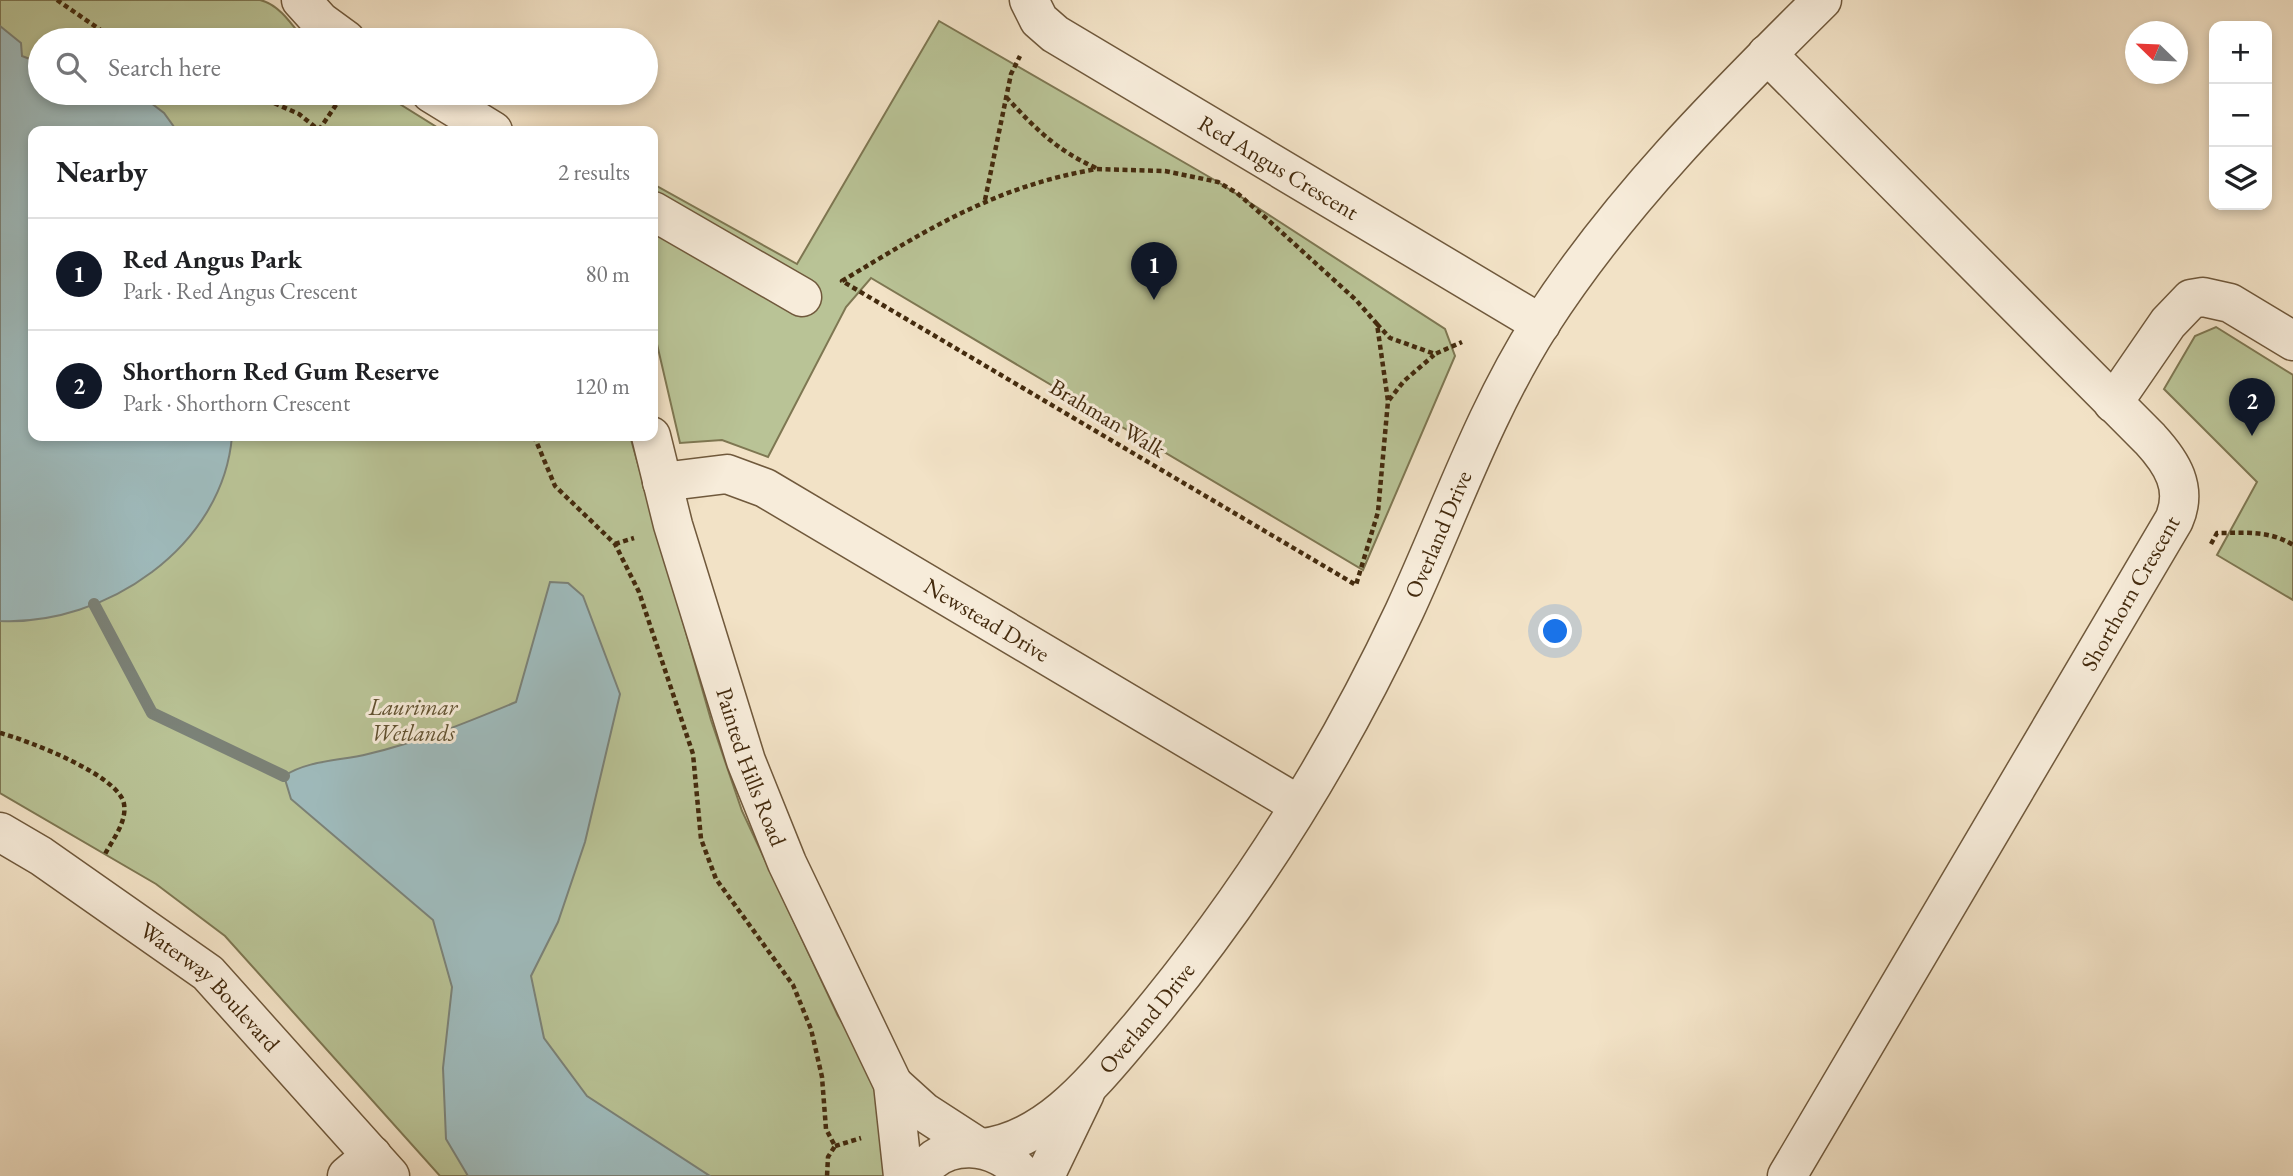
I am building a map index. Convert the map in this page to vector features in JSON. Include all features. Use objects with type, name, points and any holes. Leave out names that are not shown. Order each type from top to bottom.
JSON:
[{"type":"street","points":[[301,0],[330,28]]},
{"type":"street","name":"Overland Drive","points":[[919,1176],[937,1156],[957,1149],[1004,1145],[1039,1126],[1086,1091],[1157,1006],[1248,886],[1299,805],[1371,679],[1405,610],[1483,428],[1541,324],[1643,187],[1700,122],[1822,0]]},
{"type":"street","name":"Red Angus Crescent","points":[[1034,10],[1055,34],[1541,324]]},
{"type":"street","name":"Shorthorn Crescent","points":[[1767,54],[2165,456],[2180,489],[2180,506],[2160,543],[1787,1176]]},
{"type":"street","points":[[451,105],[485,126]]},
{"type":"street","points":[[658,214],[802,297]]},
{"type":"street","points":[[2113,402],[2149,355],[2168,323],[2191,299],[2203,297],[2230,303],[2293,341]]},
{"type":"street","name":"Painted Hills Road","points":[[651,441],[705,634],[746,761],[787,863],[893,1084],[903,1176]]},
{"type":"street","name":"Newstead Drive","points":[[662,482],[727,474],[765,488],[1299,805]]},
{"type":"street","name":"Waterway Boulevard","points":[[0,832],[208,973],[370,1169]]},
{"type":"street","name":"Painted Hills Road","points":[[893,1084],[924,1112],[980,1148],[1000,1154],[1016,1166],[1023,1176]]},
{"type":"street","name":"Overland Drive","points":[[1045,1176],[1086,1091]]},
{"type":"path","points":[[57,0],[98,28]]},
{"type":"path","points":[[985,201],[1000,140],[1011,74],[1034,10]]},
{"type":"path","points":[[1006,97],[1044,137],[1066,154],[1097,169]]},
{"type":"path","points":[[278,105],[299,114],[314,126]]},
{"type":"path","points":[[323,126],[336,105]]},
{"type":"path","points":[[985,201],[1054,176],[1097,169],[1165,171],[1218,182],[1237,193],[1267,219],[1356,300],[1390,338],[1435,354]]},
{"type":"path","name":"Brahman Walk","points":[[985,201],[842,281],[1356,585],[1378,512],[1388,401]]},
{"type":"path","points":[[1377,324],[1388,401]]},
{"type":"path","points":[[1388,401],[1404,381],[1435,354],[1462,342]]},
{"type":"path","points":[[536,441],[555,486],[615,544],[639,592],[693,754],[701,839],[716,879],[793,985],[811,1028],[822,1077],[827,1129],[835,1146],[828,1157],[827,1176]]},
{"type":"path","points":[[2160,543],[2199,564],[2217,533],[2271,534],[2293,545]]},
{"type":"path","points":[[0,733],[28,740],[87,770],[117,790],[124,802],[124,819],[85,888]]},
{"type":"green space","name":"Laurimar Wetlands","points":[[0,0],[267,2],[295,28],[28,28],[28,105],[401,105],[435,126],[28,126],[28,441],[631,441],[711,720],[742,811],[838,1016],[867,1061],[897,1176],[440,1176],[225,936],[156,884],[0,793]]},
{"type":"green space","points":[[939,21],[1218,182],[1445,329],[1455,356],[1363,570],[871,278],[846,307],[768,457],[722,440],[680,443],[658,348],[658,187],[797,264]]},
{"type":"green space","points":[[2216,327],[2293,375],[2293,600],[2217,555],[2257,482],[2164,389],[2195,336]]},
{"type":"water","points":[[0,26],[21,43],[22,56],[28,58],[28,105],[154,105],[173,126],[28,126],[28,441],[231,441],[224,476],[207,512],[182,545],[152,572],[117,594],[79,610],[40,619],[0,621]]},
{"type":"water","points":[[550,582],[568,583],[583,596],[620,694],[585,842],[558,922],[531,976],[544,1038],[587,1096],[710,1176],[468,1176],[446,1139],[443,1068],[452,987],[433,920],[291,799],[284,776],[314,764],[406,744],[516,702]]},
{"type":"waterway","points":[[94,604],[152,713],[284,776]]},
{"type":"place","name":"Red Angus Park","points":[[1154,300]]},
{"type":"place","name":"Shorthorn Red Gum Reserve","points":[[2252,436]]}]
